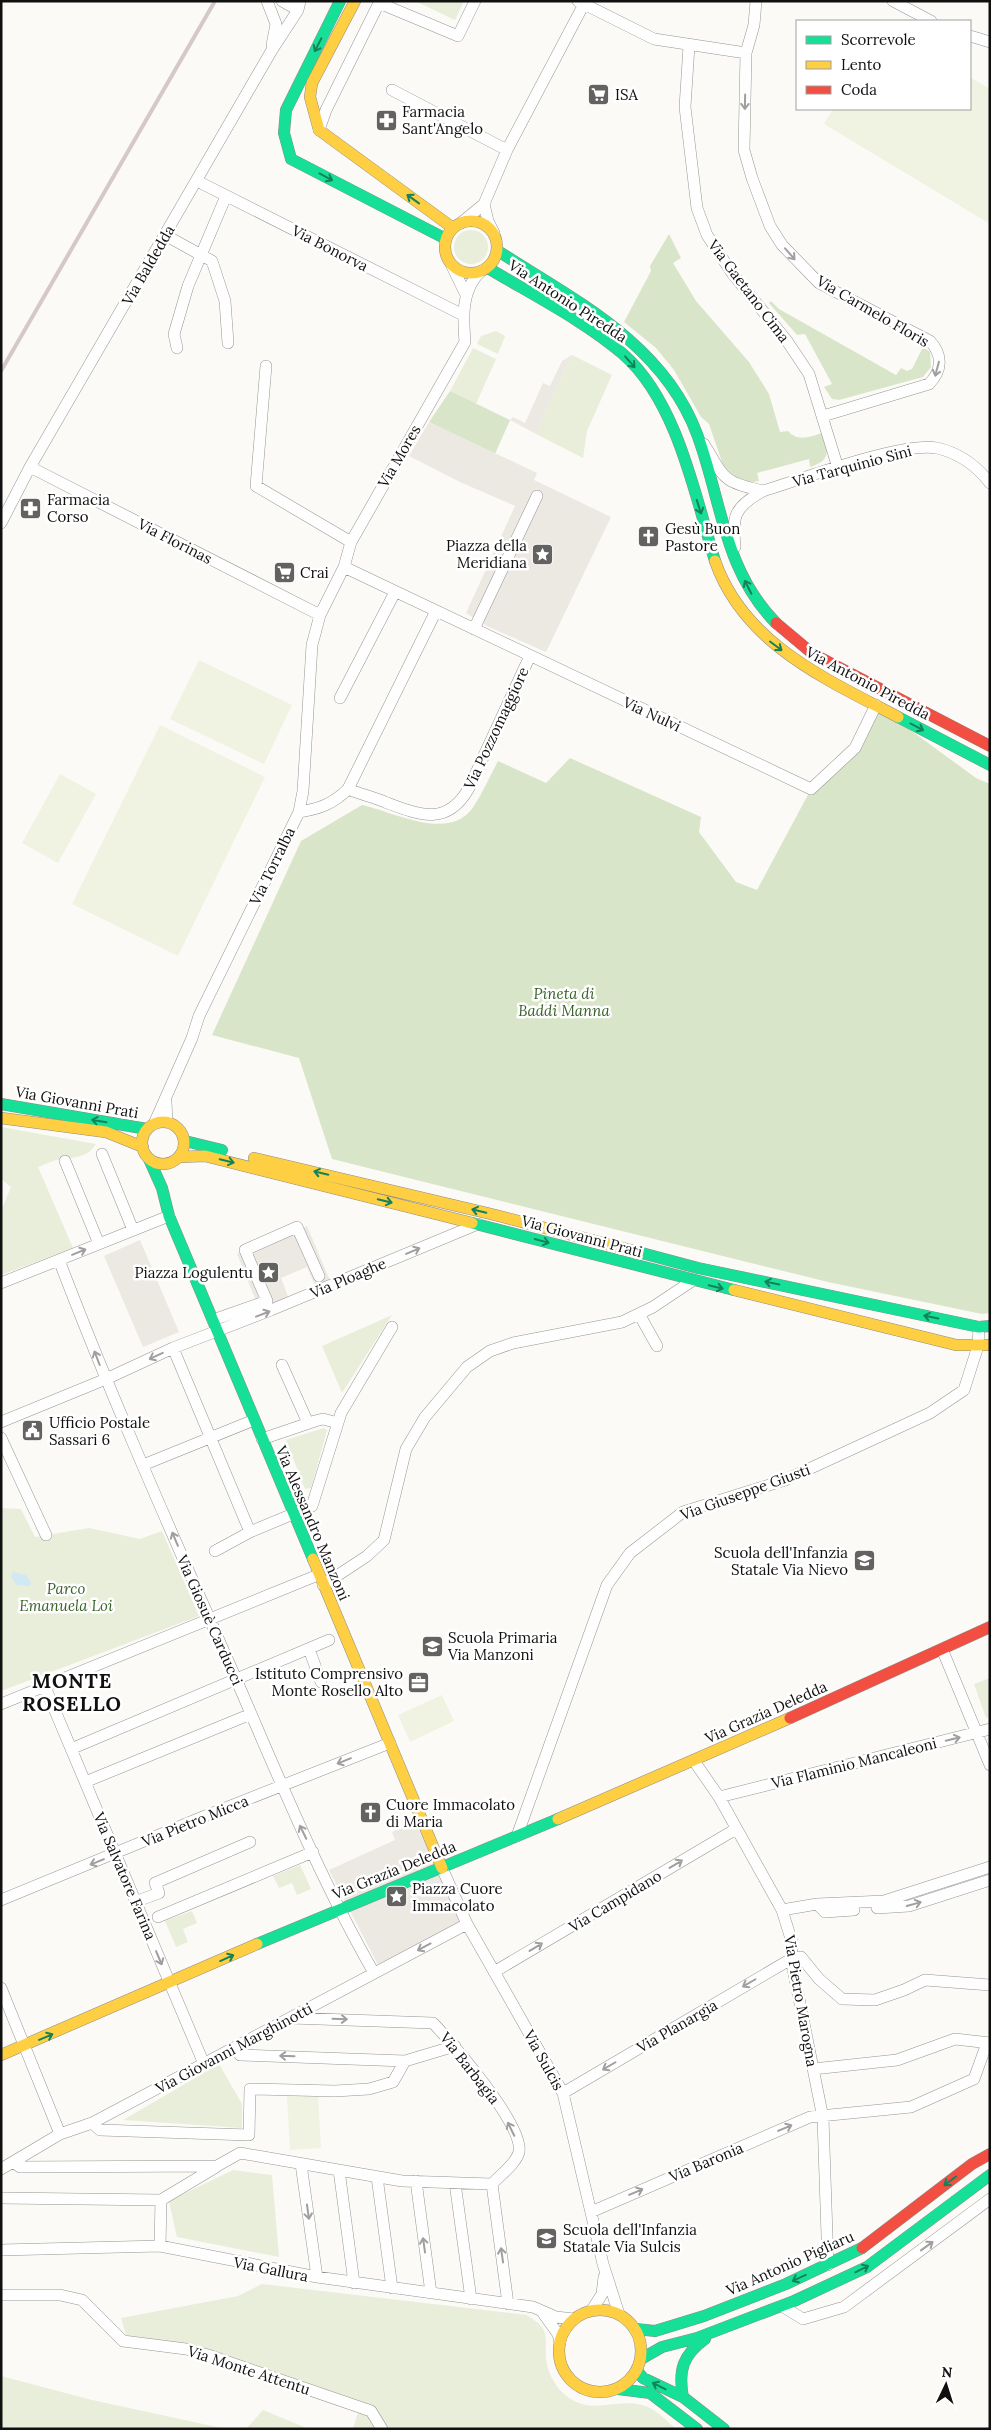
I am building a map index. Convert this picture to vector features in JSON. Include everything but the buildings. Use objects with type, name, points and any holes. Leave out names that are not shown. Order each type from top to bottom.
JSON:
[{"type":"street","points":[[267,1],[276,24],[272,50]]},
{"type":"street","points":[[282,1],[299,6]]},
{"type":"street","points":[[340,1],[286,110],[284,133],[291,159],[446,239]]},
{"type":"street","points":[[355,1],[312,83],[310,97],[319,130],[457,225],[475,221],[482,223],[494,233]]},
{"type":"street","points":[[319,130],[326,110],[380,2],[458,36],[475,1]]},
{"type":"street","name":"Via Carmelo Floris","points":[[756,1],[754,25],[746,53],[744,150],[770,226],[782,245],[819,283],[930,341],[939,353],[939,367],[929,384],[823,416]]},
{"type":"street","points":[[893,1],[929,20]]},
{"type":"street","points":[[466,295],[445,254],[446,239],[457,225],[484,204],[507,150],[581,3],[654,40],[746,53]]},
{"type":"street","name":"Via Baldedda","points":[[1,523],[30,467],[299,6]]},
{"type":"street","points":[[971,36],[990,42]]},
{"type":"street","name":"Via Gaetano Cima","points":[[689,46],[686,107],[697,208],[707,235],[732,273],[787,341],[810,374],[838,468]]},
{"type":"street","points":[[392,90],[507,150]]},
{"type":"street","name":"Via Bonorva","points":[[197,181],[463,316]]},
{"type":"street","points":[[177,348],[174,334],[188,286],[226,196]]},
{"type":"street","points":[[452,266],[466,273],[485,270],[498,251],[484,204]]},
{"type":"street","points":[[165,235],[212,261],[225,301],[228,343]]},
{"type":"street","name":"Via Antonio Piredda","points":[[498,251],[614,326],[637,345],[660,369],[675,391],[697,434],[736,565],[753,597],[775,622],[813,654],[990,746]]},
{"type":"street","name":"Via Mores","points":[[320,615],[344,567],[351,542],[465,342],[463,316],[466,295],[485,270]]},
{"type":"street","name":"Via Antonio Piredda","points":[[485,270],[592,332],[630,362],[648,382],[674,425],[716,564],[733,598],[764,637],[806,669],[990,765]]},
{"type":"street","points":[[266,366],[256,486],[351,542]]},
{"type":"street","name":"Via Tarquinio Sini","points":[[697,434],[724,479],[738,486],[763,491]]},
{"type":"street","name":"Via Tarquinio Sini","points":[[736,565],[734,515],[745,501],[763,491],[901,450],[935,447],[959,454],[990,483]]},
{"type":"street","name":"Via Florinas","points":[[30,467],[320,615]]},
{"type":"street","points":[[474,630],[537,496]]},
{"type":"street","name":"Via Nulvi","points":[[344,567],[811,789],[855,748],[876,705]]},
{"type":"street","points":[[340,698],[395,592]]},
{"type":"street","points":[[299,812],[319,809],[338,799],[348,790],[436,611]]},
{"type":"street","name":"Via Torralba","points":[[151,1127],[166,1101],[199,1016],[299,812],[303,791],[312,645],[320,615]]},
{"type":"street","name":"Via Pozzomaggiore","points":[[348,790],[415,814],[433,816],[450,810],[462,801],[469,788],[530,656]]},
{"type":"street","name":"Via Torralba","points":[[166,1101],[168,1122]]},
{"type":"street","name":"Via Giovanni Prati","points":[[1,1104],[151,1127]]},
{"type":"street","name":"Via Giovanni Prati","points":[[1,1118],[106,1132],[142,1147]]},
{"type":"street","points":[[162,1188],[165,1175],[177,1159],[184,1141],[178,1128],[168,1122],[151,1127],[142,1140],[142,1147],[149,1158],[162,1164],[177,1159]]},
{"type":"street","name":"Via Giovanni Prati","points":[[177,1159],[205,1156],[478,1224],[692,1281],[956,1345],[984,1345],[984,1327],[698,1268],[491,1214],[184,1141]]},
{"type":"street","points":[[102,1154],[133,1230]]},
{"type":"street","name":"Via Alessandro Manzoni","points":[[149,1158],[162,1188],[169,1216],[442,1868]]},
{"type":"street","points":[[65,1161],[99,1244]]},
{"type":"street","points":[[1,1284],[169,1216]]},
{"type":"street","name":"Via Ploaghe","points":[[215,1326],[478,1224]]},
{"type":"street","points":[[1,1422],[106,1379],[267,1301],[245,1250],[298,1227],[319,1276]]},
{"type":"street","name":"Via Giosuè Carducci","points":[[59,1260],[106,1379],[209,1620],[338,1909],[374,1973]]},
{"type":"street","points":[[1,1704],[209,1620],[321,1580],[367,1556],[384,1540],[406,1449],[425,1417],[467,1367],[490,1352],[513,1343],[622,1322],[639,1314],[692,1281]]},
{"type":"street","points":[[639,1314],[657,1346]]},
{"type":"street","points":[[215,1551],[250,1532],[312,1506],[341,1414],[392,1327]]},
{"type":"street","name":"Via Giuseppe Giusti","points":[[517,1836],[607,1585],[630,1553],[683,1512],[785,1480],[930,1413],[964,1390],[984,1345]]},
{"type":"street","points":[[173,1348],[250,1532]]},
{"type":"street","points":[[282,1365],[308,1423]]},
{"type":"street","points":[[262,1439],[323,1419],[338,1423]]},
{"type":"street","points":[[143,1465],[254,1420]]},
{"type":"street","points":[[1,1438],[46,1535]]},
{"type":"street","name":"Via Grazia Deledda","points":[[1,2055],[338,1909],[442,1868],[694,1761],[990,1627]]},
{"type":"street","points":[[71,1749],[329,1640]]},
{"type":"street","points":[[309,1649],[321,1682]]},
{"type":"street","points":[[942,1650],[990,1765]]},
{"type":"street","name":"Via Salvatore Farina","points":[[45,1687],[204,2064]]},
{"type":"street","points":[[85,1782],[251,1714]]},
{"type":"street","name":"Via Flaminio Mancaleoni","points":[[719,1797],[990,1729]]},
{"type":"street","name":"Via Pietro Micca","points":[[1,1900],[390,1743]]},
{"type":"street","name":"Via Pietro Marogna","points":[[694,1761],[719,1797],[782,1910],[792,1942],[791,1959],[822,2118],[828,2265]]},
{"type":"street","name":"Via Campidano","points":[[494,1972],[736,1829]]},
{"type":"street","points":[[135,1902],[159,1893],[155,1883],[250,1842]]},
{"type":"street","points":[[158,1917],[312,1852]]},
{"type":"street","points":[[782,1910],[816,1904],[884,1901],[990,1867]]},
{"type":"street","name":"Via Sulcis","points":[[442,1868],[467,1924],[563,2093],[604,2267],[619,2314]]},
{"type":"street","points":[[816,1904],[824,1912],[909,1906],[990,1880]]},
{"type":"street","name":"Via Giovanni Marghinotti","points":[[1,2169],[60,2134],[92,2123],[467,1924]]},
{"type":"street","points":[[791,1959],[801,1957],[819,1979],[842,1999],[875,2000],[925,1980],[990,1985]]},
{"type":"street","name":"Via Planargia","points":[[563,2093],[791,1959]]},
{"type":"street","points":[[1,1988],[60,2134]]},
{"type":"street","name":"Via Barbagia","points":[[291,2018],[433,2023],[455,2046],[497,2100],[518,2142],[519,2151],[514,2160],[492,2184]]},
{"type":"street","points":[[813,2070],[897,2060],[955,2039],[989,2043]]},
{"type":"street","name":"Via Baronia","points":[[591,2212],[810,2117],[822,2118],[911,2107],[974,2079],[989,2043]]},
{"type":"street","points":[[238,2047],[240,2054],[405,2061],[455,2046]]},
{"type":"street","points":[[1,2198],[161,2200],[240,2153],[249,2135],[250,2089],[369,2089],[393,2082],[405,2061]]},
{"type":"street","points":[[92,2123],[100,2130],[249,2135]]},
{"type":"street","points":[[240,2153],[377,2177],[416,2181],[492,2184],[508,2304]]},
{"type":"street","name":"Via Antonio Pigliaru","points":[[636,2329],[655,2331],[704,2316],[786,2284],[858,2251],[972,2164],[990,2154]]},
{"type":"street","points":[[13,2162],[20,2167],[217,2166]]},
{"type":"street","points":[[301,2164],[316,2277]]},
{"type":"street","points":[[339,2170],[354,2283]]},
{"type":"street","points":[[641,2359],[662,2347],[782,2306],[867,2267],[990,2175]]},
{"type":"street","points":[[377,2177],[392,2288]]},
{"type":"street","points":[[416,2181],[431,2293]]},
{"type":"street","points":[[455,2183],[471,2299]]},
{"type":"street","points":[[782,2306],[803,2320],[844,2307],[990,2199]]},
{"type":"street","points":[[160,2246],[161,2200]]},
{"type":"street","name":"Via Gallura","points":[[1,2250],[160,2246],[316,2277],[508,2304],[541,2310],[556,2317],[574,2319]]},
{"type":"street","name":"Via Sulcis","points":[[592,2310],[602,2294],[604,2267]]},
{"type":"street","name":"Via Monte Attentu","points":[[1,2295],[60,2295],[82,2300],[123,2341],[186,2349],[208,2355],[371,2412],[382,2429]]},
{"type":"street","points":[[541,2310],[550,2320],[560,2342]]},
{"type":"street","points":[[592,2310],[606,2310],[619,2314],[636,2329],[641,2344],[641,2359],[637,2371],[628,2382],[618,2388],[598,2392],[578,2386],[570,2380],[560,2362],[560,2342],[563,2333],[574,2319],[592,2310]]},
{"type":"street","points":[[687,2400],[679,2381],[684,2357],[692,2348],[721,2328]]},
{"type":"street","points":[[637,2371],[643,2378],[687,2400],[724,2429]]},
{"type":"street","points":[[618,2388],[650,2393],[697,2429]]},
{"type":"green space","points":[[415,1],[464,1],[455,20]]},
{"type":"green space","points":[[971,78],[990,89],[990,224],[824,124],[832,110],[971,110]]},
{"type":"green space","points":[[471,230],[483,235],[488,247],[483,259],[471,264],[459,259],[454,247],[459,235]]},
{"type":"green space","points":[[669,234],[681,258],[673,263],[696,301],[749,362],[769,394],[780,432],[788,431],[800,438],[822,433],[827,450],[822,461],[810,467],[809,459],[757,473],[759,481],[748,483],[736,479],[723,465],[709,424],[701,417],[674,370],[656,348],[624,322],[651,271],[650,266]]},
{"type":"green space","points":[[771,301],[779,309],[896,375],[901,368],[907,371],[912,369],[923,347],[930,352],[931,367],[923,377],[839,400],[832,399],[824,387],[832,384],[805,334],[797,335],[769,303]]},
{"type":"green space","points":[[496,331],[505,336],[498,354],[477,344],[481,336]]},
{"type":"green space","points":[[473,348],[496,359],[476,404],[450,391]]},
{"type":"green space","points":[[572,355],[612,375],[587,431],[583,458],[536,434]]},
{"type":"green space","points":[[450,391],[510,420],[495,454],[429,422]]},
{"type":"green space","points":[[199,660],[292,705],[264,764],[170,719]]},
{"type":"green space","name":"Pineta di Baddi Manna","points":[[876,705],[976,778],[990,784],[990,1313],[982,1314],[828,1282],[332,1159],[299,1058],[212,1035],[301,841],[362,805],[421,822],[436,824],[451,822],[464,817],[474,806],[498,761],[546,783],[570,758],[701,817],[699,832],[736,882],[757,890],[811,789],[843,761]]},
{"type":"green space","points":[[160,725],[265,777],[178,956],[72,904]]},
{"type":"green space","points":[[60,774],[96,794],[58,863],[22,843]]},
{"type":"green space","points":[[1,1127],[96,1144],[84,1155],[55,1161],[38,1167],[73,1248],[1,1275],[1,1211],[11,1187],[1,1179]]},
{"type":"green space","points":[[392,1315],[342,1393],[322,1346]]},
{"type":"green space","points":[[324,1428],[327,1430],[311,1488],[305,1489],[286,1440]]},
{"type":"green space","name":"Parco Emanuela Loi","points":[[1,1508],[21,1509],[35,1537],[89,1528],[140,1539],[162,1531],[199,1616],[1,1691]]},
{"type":"green space","points":[[990,1678],[990,1716],[986,1718],[974,1684]]},
{"type":"green space","points":[[442,1695],[454,1721],[410,1742],[398,1715]]},
{"type":"green space","points":[[300,1865],[311,1889],[297,1895],[292,1883],[279,1888],[273,1876]]},
{"type":"green space","points":[[192,1911],[197,1923],[183,1929],[188,1942],[176,1947],[165,1921]]},
{"type":"green space","points":[[219,2064],[242,2104],[242,2128],[123,2120]]},
{"type":"green space","points":[[318,2094],[321,2148],[290,2150],[287,2096]]},
{"type":"green space","points":[[233,2170],[272,2175],[279,2257],[177,2237],[169,2201]]},
{"type":"green space","points":[[262,2284],[527,2315],[544,2330],[549,2372],[557,2387],[564,2394],[574,2401],[593,2406],[631,2403],[642,2405],[656,2412],[676,2429],[353,2429],[361,2402],[191,2344],[127,2338],[121,2318],[238,2296]]},
{"type":"green space","points":[[1,2376],[92,2400],[226,2429],[1,2429]]},
{"type":"green space","points":[[263,2410],[309,2429],[246,2429]]},
{"type":"shaded area","points":[[572,355],[536,434],[510,420],[513,417],[525,423],[543,383],[550,386],[562,361]]},
{"type":"shaded area","name":"Piazza della Meridiana","points":[[429,422],[537,473],[534,480],[611,517],[546,652],[487,626],[466,613],[515,506],[460,482],[409,456]]},
{"type":"shaded area","name":"Piazza Logulentu","points":[[307,1226],[331,1283],[316,1288],[307,1267],[281,1278],[289,1299],[260,1311],[237,1254]]},
{"type":"shaded area","points":[[140,1240],[179,1332],[143,1347],[104,1256]]},
{"type":"shaded area","name":"Piazza Cuore Immacolato","points":[[415,1822],[463,1923],[379,1967],[329,1870],[395,1840],[392,1832]]},
{"type":"water","points":[[13,1572],[26,1575],[31,1583],[30,1586],[17,1585],[11,1577]]},
{"type":"railway","points":[[1,371],[215,1]]},
{"type":"traffic: fast","points":[[340,1],[286,110],[284,133],[291,159],[446,239]]},
{"type":"traffic: fast","points":[[498,251],[585,306],[639,349],[662,374],[682,402],[697,434],[734,557],[758,602],[776,623]]},
{"type":"traffic: fast","points":[[488,268],[591,330],[623,354],[642,374],[671,423],[682,450],[715,561]]},
{"type":"traffic: fast","points":[[898,717],[990,765]]},
{"type":"traffic: fast","points":[[1,1104],[147,1129]]},
{"type":"traffic: fast","points":[[185,1141],[222,1150]]},
{"type":"traffic: fast","points":[[149,1159],[162,1188],[169,1216],[313,1559]]},
{"type":"traffic: fast","points":[[472,1223],[734,1290]]},
{"type":"traffic: fast","points":[[638,1252],[698,1268],[979,1327],[990,1326]]},
{"type":"traffic: fast","points":[[257,1944],[558,1819]]},
{"type":"traffic: fast","points":[[641,2359],[662,2347],[697,2338],[794,2301],[867,2267],[990,2175]]},
{"type":"traffic: fast","points":[[636,2329],[655,2331],[704,2316],[786,2284],[862,2248]]},
{"type":"traffic: fast","points":[[683,2397],[681,2379],[684,2364],[692,2351],[705,2339]]},
{"type":"traffic: fast","points":[[637,2371],[643,2378],[683,2397],[724,2429]]},
{"type":"traffic: fast","points":[[618,2389],[650,2393],[697,2429]]},
{"type":"traffic: slow","points":[[355,1],[312,83],[310,97],[319,130],[453,228]]},
{"type":"traffic: slow","points":[[466,221],[476,221],[490,228],[497,242],[497,247],[497,252],[490,266],[476,273],[466,273],[456,269],[449,262],[445,252],[445,242],[449,232],[456,225],[466,221]]},
{"type":"traffic: slow","points":[[715,561],[728,590],[746,615],[767,637],[790,656],[816,673],[898,717]]},
{"type":"traffic: slow","points":[[1,1118],[106,1132],[143,1147]]},
{"type":"traffic: slow","points":[[159,1122],[167,1122],[178,1128],[184,1143],[178,1158],[167,1164],[159,1164],[148,1158],[142,1147],[142,1139],[148,1128],[159,1122]]},
{"type":"traffic: slow","points":[[179,1157],[205,1156],[472,1223]]},
{"type":"traffic: slow","points":[[254,1158],[491,1214],[638,1252]]},
{"type":"traffic: slow","points":[[734,1290],[956,1345],[990,1345]]},
{"type":"traffic: slow","points":[[313,1559],[442,1868]]},
{"type":"traffic: slow","points":[[558,1819],[790,1718]]},
{"type":"traffic: slow","points":[[1,2055],[257,1944]]},
{"type":"traffic: slow","points":[[592,2310],[608,2310],[623,2317],[634,2328],[641,2343],[641,2351],[638,2367],[629,2380],[608,2392],[592,2392],[577,2385],[566,2374],[559,2359],[559,2343],[566,2328],[577,2317],[592,2310]]},
{"type":"traffic: jam","points":[[776,623],[813,654],[990,746]]},
{"type":"traffic: jam","points":[[790,1718],[990,1627]]},
{"type":"traffic: jam","points":[[862,2248],[972,2164],[990,2154]]},
{"type":"place","name":"ISA","points":[[599,94]]},
{"type":"place","name":"Farmacia Sant'Angelo","points":[[386,120]]},
{"type":"place","name":"Farmacia Corso","points":[[31,508]]},
{"type":"place","name":"Gesù Buon Pastore","points":[[649,537]]},
{"type":"place","name":"Piazza della Meridiana","points":[[543,554]]},
{"type":"place","name":"Crai","points":[[284,572]]},
{"type":"place","name":"Piazza Logulentu","points":[[269,1272]]},
{"type":"place","name":"Ufficio Postale Sassari 6","points":[[33,1431]]},
{"type":"place","name":"Scuola dell'Infanzia Statale Via Nievo","points":[[864,1561]]},
{"type":"place","name":"Scuola Primaria Via Manzoni","points":[[432,1646]]},
{"type":"place","name":"Istituto Comprensivo Monte Rosello Alto","points":[[419,1682]]},
{"type":"place","name":"Cuore Immacolato di Maria","points":[[370,1813]]},
{"type":"place","name":"Piazza Cuore Immacolato","points":[[396,1897]]},
{"type":"place","name":"Scuola dell'Infanzia Statale Via Sulcis","points":[[547,2238]]},
{"type":"district","name":"MONTE ROSELLO","points":[[72,1692]]}]
